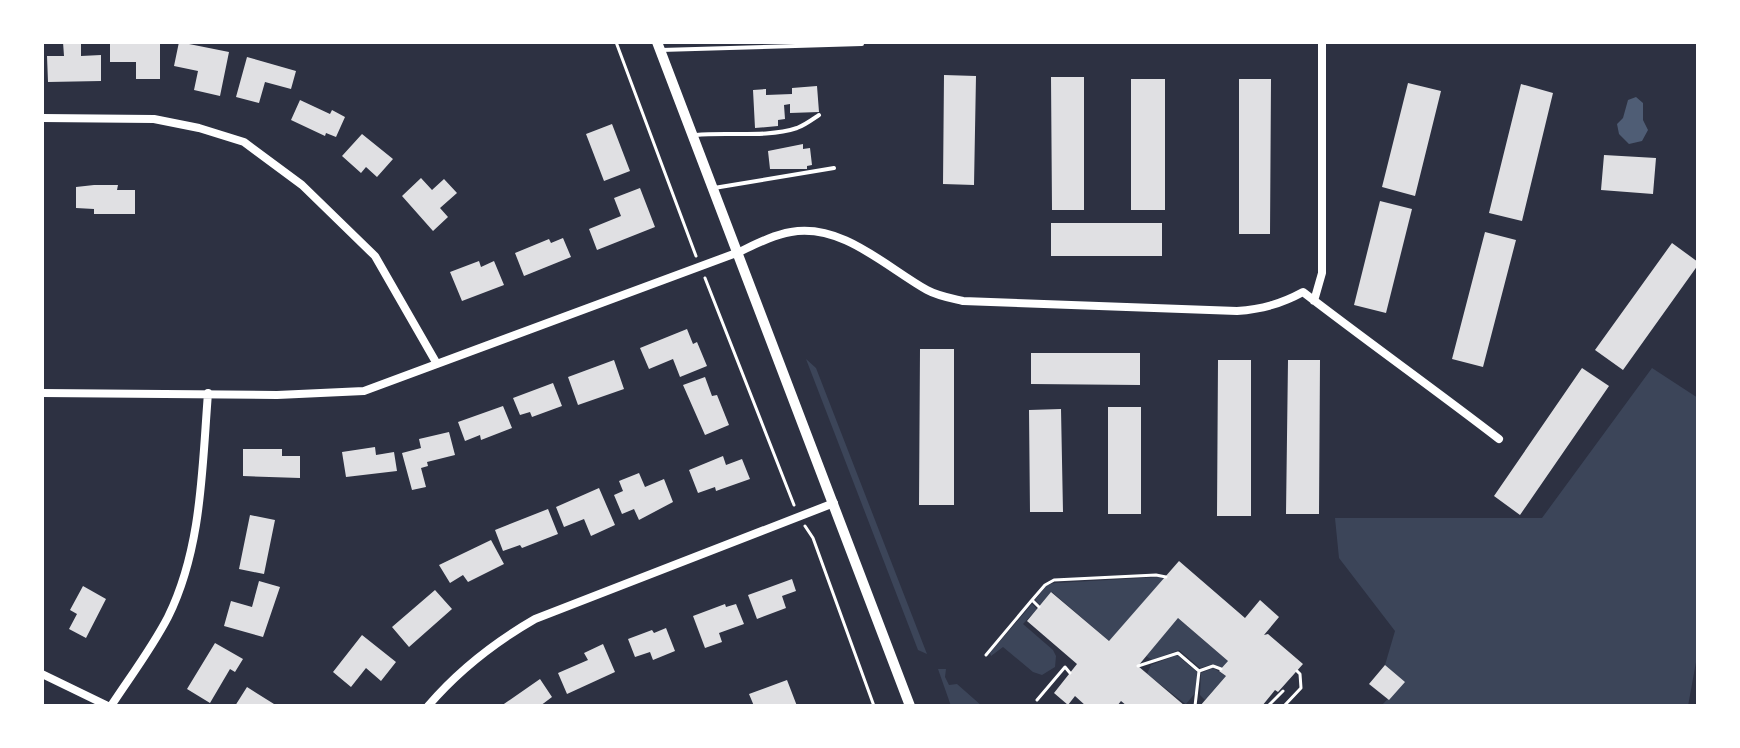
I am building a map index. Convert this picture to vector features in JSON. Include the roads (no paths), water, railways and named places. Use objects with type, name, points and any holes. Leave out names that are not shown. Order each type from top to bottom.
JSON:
[{"type":"street","points":[[1314,301],[1322,273],[1322,42]]},
{"type":"street","points":[[658,46],[910,706]]},
{"type":"street","points":[[42,118],[154,119],[199,128],[244,142],[302,185],[375,256],[437,364]]},
{"type":"street","points":[[42,393],[277,395],[364,391],[782,234],[802,230],[858,246],[939,295],[974,302],[1237,311],[1272,306],[1303,292],[1499,439]]},
{"type":"street","points":[[42,674],[109,706],[167,618],[182,582],[194,538],[208,393]]},
{"type":"street","points":[[428,706],[463,670],[509,634],[535,619],[834,503]]},
{"type":"lane","points":[[658,46],[862,44]]},
{"type":"lane","points":[[693,135],[730,132],[766,134],[799,128],[819,115]]},
{"type":"lane","points":[[714,188],[834,168]]}]
